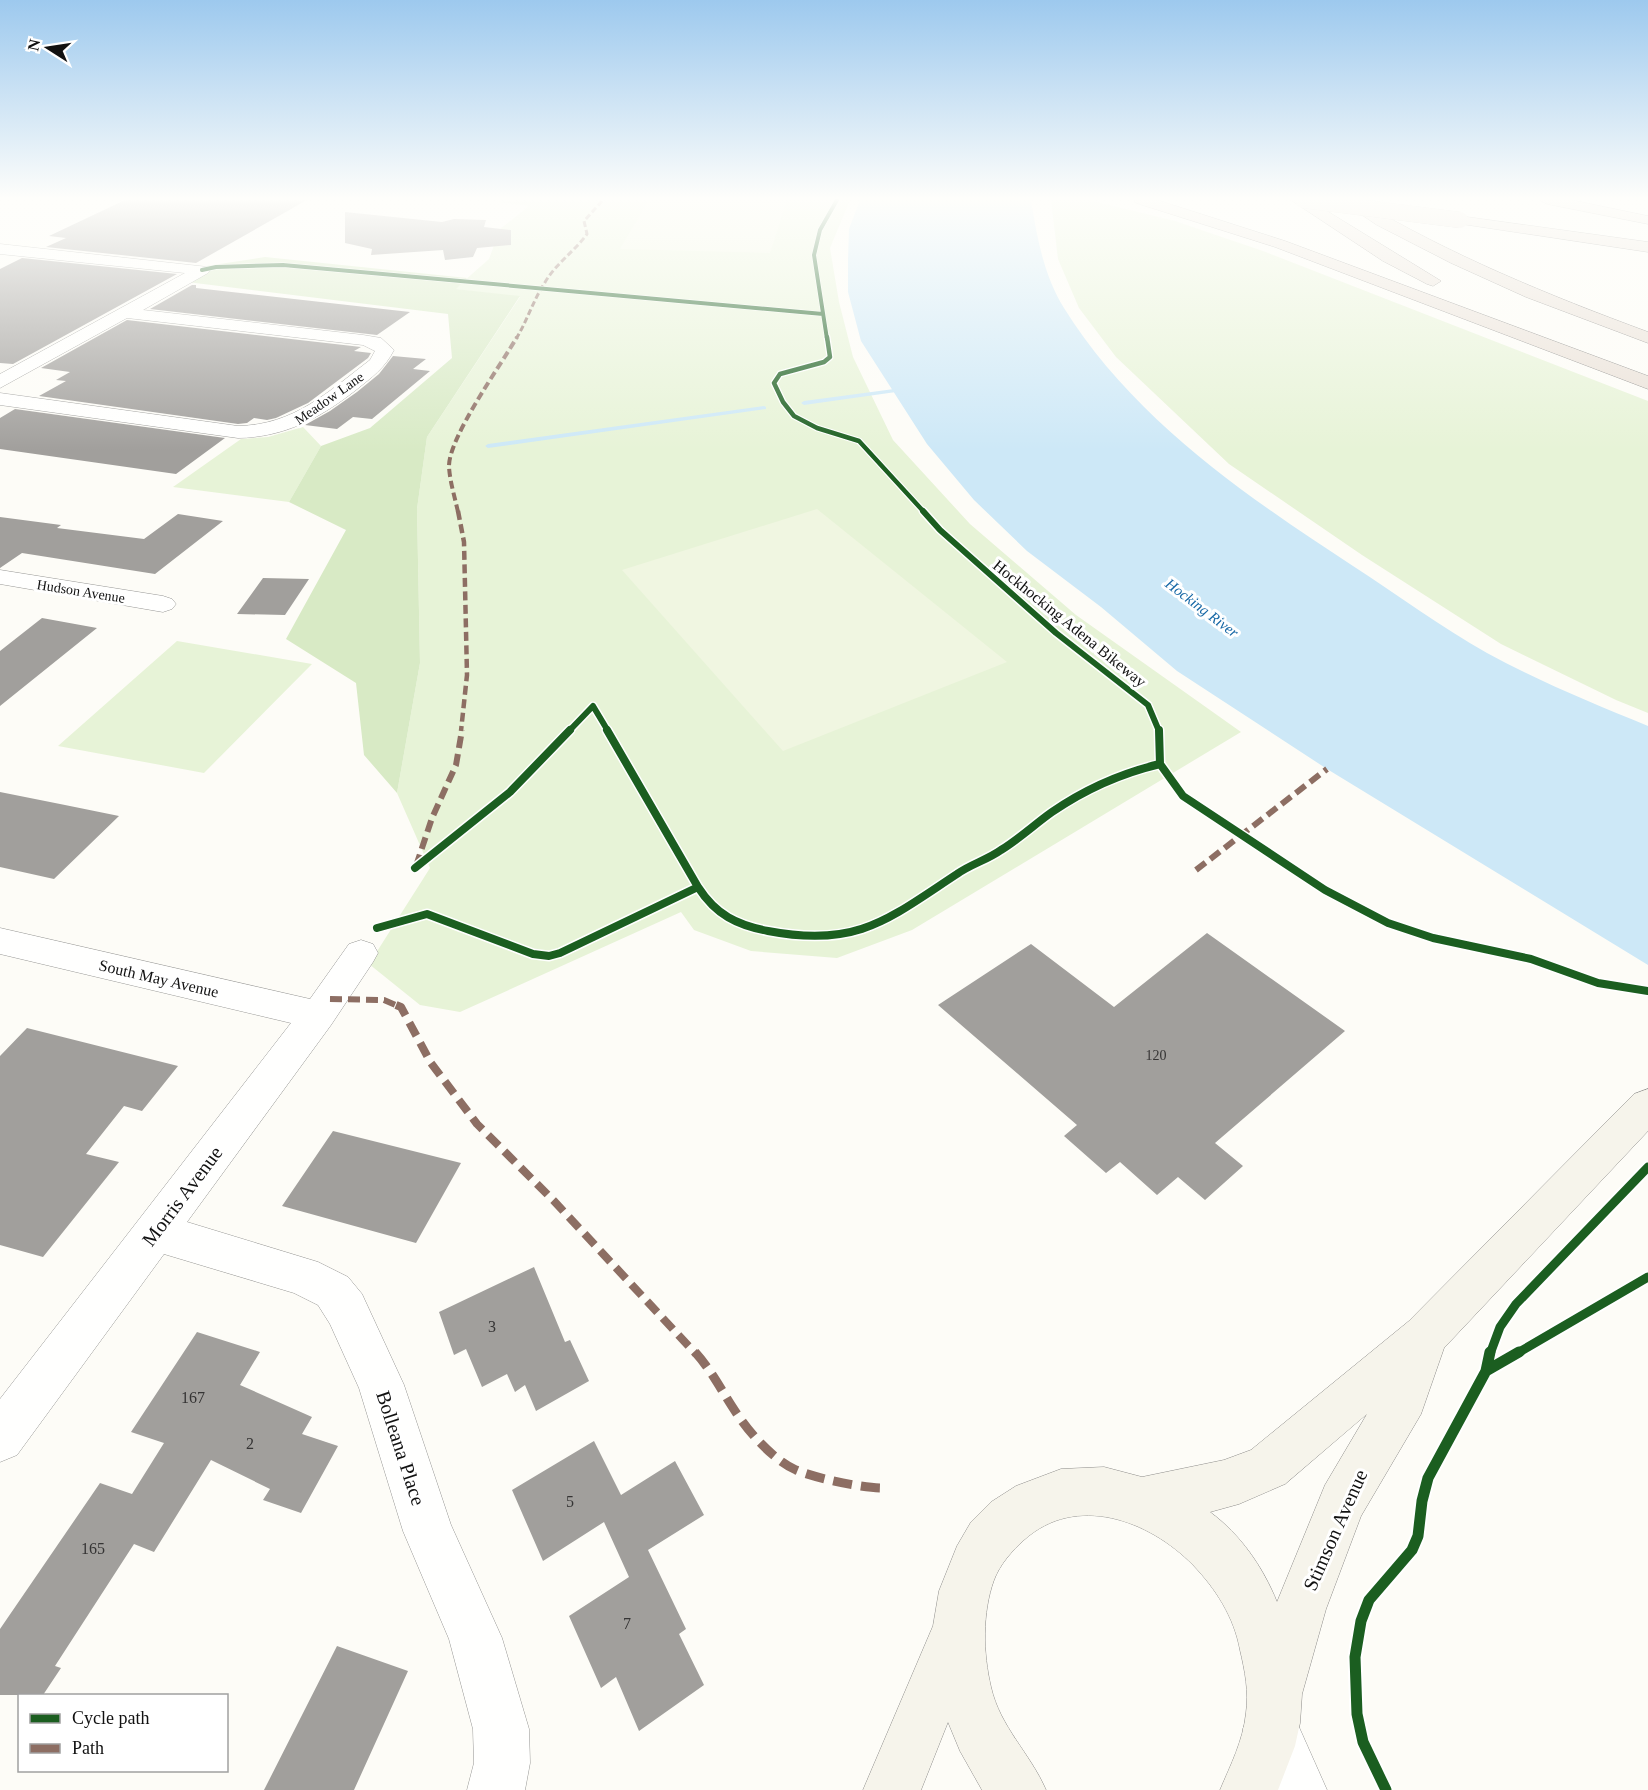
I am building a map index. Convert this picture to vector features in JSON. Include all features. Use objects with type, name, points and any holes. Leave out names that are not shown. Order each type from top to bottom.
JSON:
[{"type":"highway","points":[[1385,284],[1648,383]]},
{"type":"highway","points":[[1508,284],[1648,338]]},
{"type":"highway","points":[[1466,296],[1648,377]]},
{"type":"main road","name":"Stimson Avenue","points":[[1144,1500],[1229,1484],[1254,1476],[1268,1467],[1425,1336],[1648,1106]]},
{"type":"main road","name":"Stimson Avenue","points":[[1250,1790],[1268,1747],[1273,1714],[1300,1609],[1342,1502],[1405,1398],[1425,1336]]},
{"type":"main road","points":[[1017,1790],[990,1753],[971,1714],[960,1672],[958,1631],[962,1602],[974,1565],[1001,1526],[1018,1512],[1037,1501],[1058,1494],[1080,1490],[1102,1490],[1144,1500],[1184,1522],[1220,1555],[1235,1575],[1260,1621],[1268,1646],[1273,1714]]},
{"type":"main road","points":[[892,1790],[958,1631]]},
{"type":"street","points":[[1,385],[177,284]]},
{"type":"street","name":"Meadow Lane","points":[[1,385],[237,432],[259,432],[291,425],[304,418],[378,363],[385,350],[375,342],[363,340],[124,313]]},
{"type":"street","name":"Hudson Avenue","points":[[0,577],[163,604]]},
{"type":"street","name":"South May Avenue","points":[[0,941],[318,1016]]},
{"type":"street","name":"Morris Avenue","points":[[0,1437],[318,1016],[361,953]]},
{"type":"street","name":"Bolleana Place","points":[[155,1232],[303,1276],[333,1291],[346,1309],[381,1385],[428,1531],[475,1638],[501,1729],[502,1763],[496,1790]]},
{"type":"street","points":[[1273,1714],[1298,1790]]},
{"type":"green space","points":[[200,284],[461,284],[456,289],[520,296],[427,437],[417,509],[420,663],[397,793],[364,755],[356,683],[286,639],[346,530],[289,502],[321,446],[370,428],[452,358],[448,314]]},
{"type":"green space","points":[[461,284],[836,284],[853,357],[893,440],[970,524],[1076,615],[1241,732],[912,930],[837,958],[751,951],[694,930],[681,912],[460,1012],[420,1005],[369,964],[430,868],[397,793],[420,663],[417,509],[427,437],[520,297],[455,289]]},
{"type":"green space","points":[[1069,284],[1347,284],[1648,401],[1648,713],[1616,700],[1501,644],[1362,555],[1229,464],[1116,357],[1079,308]]},
{"type":"green space","points":[[303,427],[321,446],[289,502],[173,487],[241,439],[268,437]]},
{"type":"green space","points":[[817,509],[1007,662],[783,751],[622,570]]},
{"type":"green space","points":[[177,641],[312,664],[204,773],[58,746]]},
{"type":"water","name":"Hocking River","points":[[848,284],[1051,284],[1064,308],[1092,348],[1123,385],[1194,452],[1272,512],[1470,643],[1546,683],[1648,726],[1648,965],[1327,769],[1177,671],[1101,607],[1027,551],[974,500],[927,444],[861,341],[848,292]]},
{"type":"building","points":[[0,284],[160,284],[13,364],[0,363]]},
{"type":"building","points":[[192,285],[196,285],[196,288],[410,312],[377,335],[150,309]]},
{"type":"building","points":[[127,320],[361,347],[354,351],[371,353],[368,358],[308,403],[276,418],[267,420],[254,418],[247,423],[238,424],[39,396],[66,381],[56,380],[70,372],[41,368]]},
{"type":"building","points":[[393,356],[426,359],[413,369],[430,371],[372,419],[353,417],[337,429],[305,425],[357,392],[379,374]]},
{"type":"building","points":[[15,409],[225,438],[176,474],[0,449],[0,418]]},
{"type":"building","points":[[178,514],[223,521],[155,574],[22,553],[0,568],[0,517],[61,525],[57,528],[144,539]]},
{"type":"building","points":[[263,578],[309,579],[285,615],[237,614]]},
{"type":"building","points":[[42,618],[97,628],[0,706],[0,651]]},
{"type":"building","points":[[0,792],[119,816],[54,879],[0,867]]},
{"type":"building","points":[[1207,933],[1345,1031],[1215,1143],[1243,1166],[1205,1200],[1178,1177],[1157,1195],[1120,1162],[1106,1173],[1064,1136],[1077,1125],[938,1005],[1031,944],[1114,1007]]},
{"type":"building","points":[[27,1028],[178,1066],[142,1111],[124,1106],[86,1154],[119,1162],[43,1257],[0,1245],[0,1056]]},
{"type":"building","points":[[333,1131],[461,1163],[416,1243],[282,1206]]},
{"type":"building","points":[[534,1267],[565,1342],[570,1340],[589,1381],[536,1411],[525,1385],[515,1392],[507,1374],[482,1387],[466,1349],[454,1355],[439,1312]]},
{"type":"building","points":[[197,1332],[260,1352],[240,1385],[312,1417],[302,1434],[338,1446],[301,1513],[263,1500],[270,1489],[211,1460],[154,1552],[134,1544],[55,1666],[61,1668],[44,1694],[0,1695],[0,1629],[100,1483],[132,1494],[164,1443],[131,1432]]},
{"type":"building","points":[[594,1441],[621,1495],[675,1461],[704,1515],[648,1550],[686,1629],[679,1634],[704,1685],[639,1731],[616,1677],[601,1688],[569,1616],[629,1577],[604,1522],[543,1561],[512,1490]]},
{"type":"building","points":[[337,1646],[408,1671],[354,1790],[264,1790]]},
{"type":"waterway","points":[[804,403],[894,391]]},
{"type":"waterway","points":[[488,446],[764,408]]},
{"type":"marked path","points":[[416,866],[432,818],[456,765],[465,708],[467,675],[464,542],[449,466],[452,450],[464,425],[520,333],[544,284]]},
{"type":"marked path","points":[[1196,870],[1327,769]]},
{"type":"marked path","points":[[330,999],[384,1000],[401,1007],[431,1063],[477,1124],[554,1201],[706,1364],[742,1421],[767,1449],[796,1470],[865,1488],[882,1488]]},
{"type":"cycle path","points":[[487,284],[823,314]]},
{"type":"cycle path","name":"Hockhocking Adena Bikeway","points":[[818,284],[830,357],[824,362],[780,374],[774,383],[783,402],[794,416],[817,428],[859,441],[940,530],[1056,633],[1148,705],[1160,733],[1160,764],[1183,796],[1325,890],[1388,923],[1433,938],[1531,959],[1598,983],[1648,991]]},
{"type":"cycle path","points":[[415,868],[510,792],[593,706],[698,887]]},
{"type":"cycle path","points":[[377,928],[427,914],[533,954],[549,956],[560,953],[698,887],[719,913],[735,922],[793,935],[836,936],[869,927],[899,912],[961,871],[997,853],[1052,812],[1075,798],[1119,777],[1160,764]]},
{"type":"cycle path","points":[[1386,1790],[1363,1742],[1357,1714],[1355,1657],[1361,1621],[1369,1600],[1412,1550],[1418,1536],[1422,1501],[1428,1478],[1486,1371],[1491,1349],[1500,1327],[1516,1304],[1648,1167]]},
{"type":"cycle path","points":[[1486,1371],[1648,1277]]}]
